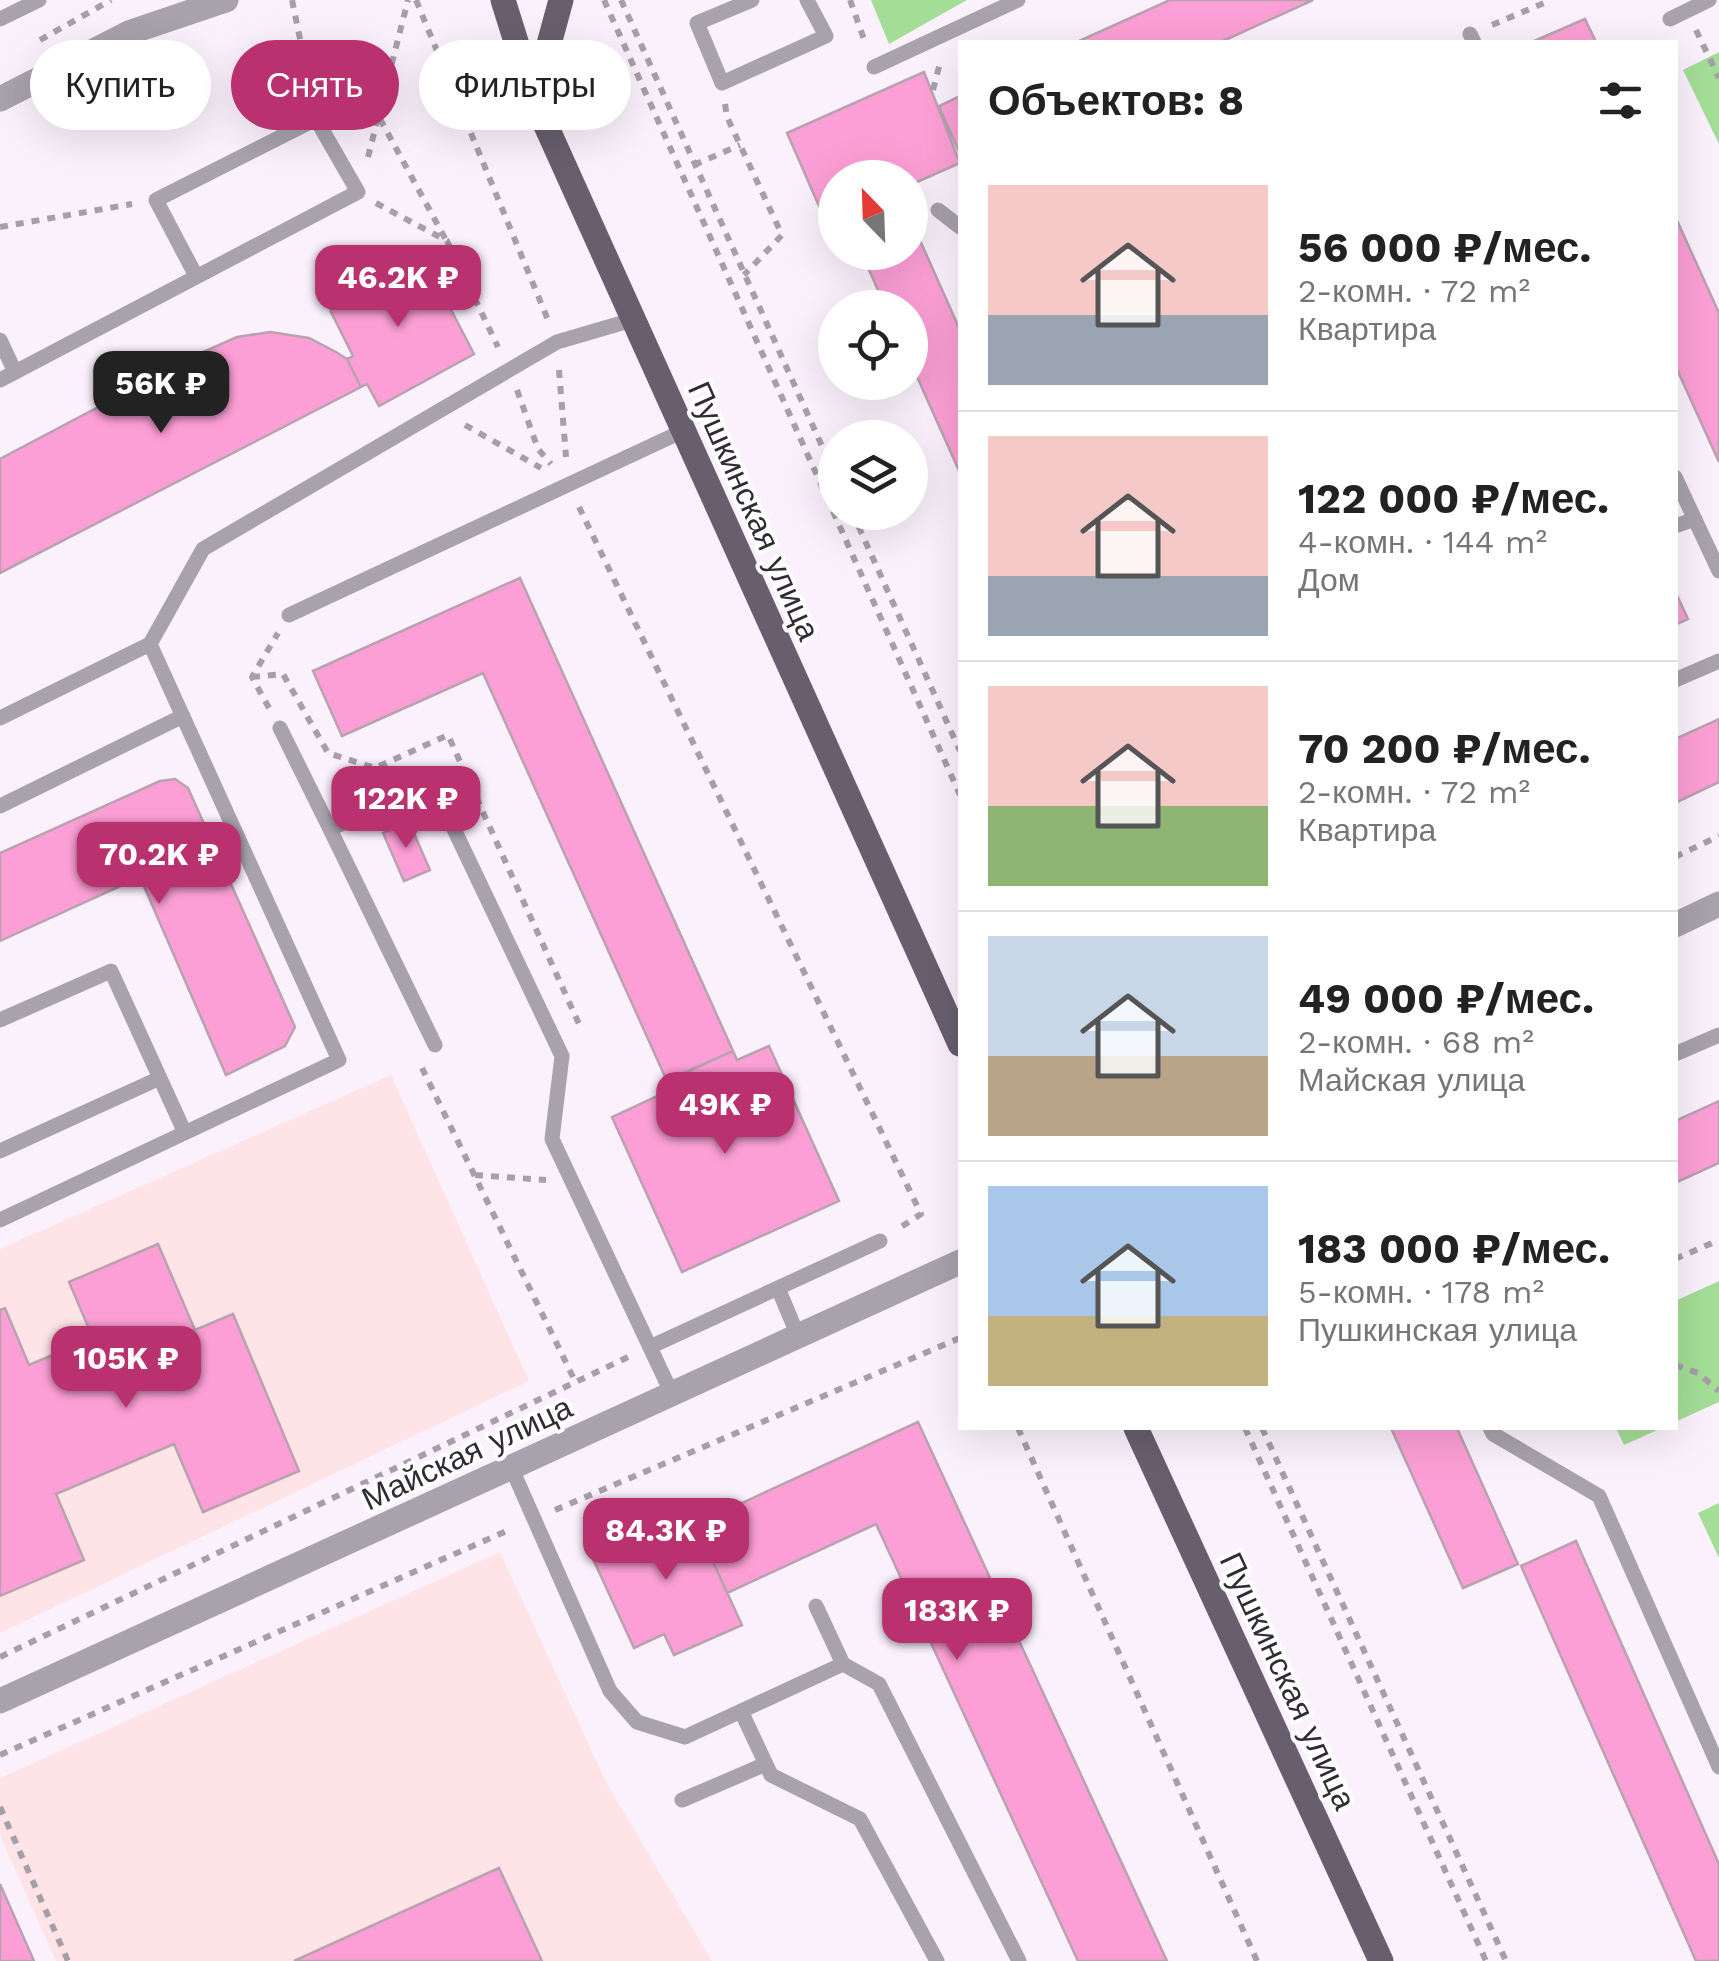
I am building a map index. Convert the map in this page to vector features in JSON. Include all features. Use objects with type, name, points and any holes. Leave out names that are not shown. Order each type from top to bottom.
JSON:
[{"type":"main road","name":"Пушкинская улица","points":[[503,0],[515,40]]},
{"type":"main road","points":[[550,40],[561,0]]},
{"type":"main road","name":"Пушкинская улица","points":[[547,130],[958,1040]]},
{"type":"main road","name":"Пушкинская улица","points":[[1137,1430],[1380,1961]]},
{"type":"street","points":[[0,99],[131,32],[195,5],[226,0]]},
{"type":"street","points":[[1678,924],[1719,904]]},
{"type":"street","name":"Майская улица","points":[[0,1700],[958,1263]]},
{"type":"lane","points":[[0,18],[39,0]]},
{"type":"lane","points":[[752,0],[697,23],[722,83],[826,36],[808,0]]},
{"type":"lane","points":[[874,67],[1018,0]]},
{"type":"lane","points":[[1670,19],[1709,0]]},
{"type":"lane","points":[[196,276],[156,200],[294,130]]},
{"type":"lane","points":[[0,380],[358,192],[322,130]]},
{"type":"lane","points":[[938,210],[958,225]]},
{"type":"lane","points":[[0,718],[150,644],[203,549],[436,409],[557,342],[632,320]]},
{"type":"lane","points":[[0,340],[15,372]]},
{"type":"lane","points":[[289,614],[683,430]]},
{"type":"lane","points":[[1678,483],[1719,571]]},
{"type":"lane","points":[[1678,525],[1694,518]]},
{"type":"lane","points":[[0,1220],[339,1060],[150,644]]},
{"type":"lane","points":[[1678,679],[1719,661]]},
{"type":"lane","points":[[0,806],[183,716]]},
{"type":"lane","points":[[280,728],[435,1045]]},
{"type":"lane","points":[[330,829],[432,783],[562,1056],[552,1140],[672,1394]]},
{"type":"lane","points":[[0,1020],[111,971],[185,1133]]},
{"type":"lane","points":[[1678,1053],[1719,1035]]},
{"type":"lane","points":[[0,1151],[160,1078]]},
{"type":"lane","points":[[652,1346],[880,1241]]},
{"type":"lane","points":[[778,1288],[798,1336]]},
{"type":"lane","points":[[1491,1430],[1599,1496],[1719,1767]]},
{"type":"lane","points":[[512,1469],[610,1691],[637,1722],[685,1737],[844,1664]]},
{"type":"lane","points":[[816,1606],[844,1664],[879,1684],[1019,1961]]},
{"type":"lane","points":[[741,1711],[771,1775],[860,1819],[937,1961]]},
{"type":"lane","points":[[682,1800],[766,1764]]},
{"type":"path","points":[[39,40],[111,0]]},
{"type":"path","points":[[292,0],[300,40]]},
{"type":"path","points":[[398,40],[408,0]]},
{"type":"path","points":[[416,0],[557,342],[568,484]]},
{"type":"path","points":[[604,0],[958,791]]},
{"type":"path","points":[[621,0],[818,437]]},
{"type":"path","points":[[1472,38],[1551,0]]},
{"type":"path","points":[[1686,11],[1719,78]]},
{"type":"path","points":[[722,83],[727,117],[782,235],[744,274]]},
{"type":"path","points":[[376,130],[358,192],[446,241]]},
{"type":"path","points":[[386,130],[509,368],[538,449],[568,484],[921,1214]]},
{"type":"path","points":[[694,164],[740,144]]},
{"type":"path","points":[[0,227],[156,200]]},
{"type":"path","points":[[436,409],[568,484]]},
{"type":"path","points":[[860,530],[958,746]]},
{"type":"path","points":[[280,728],[252,678],[289,614]]},
{"type":"path","points":[[1678,856],[1719,836]]},
{"type":"path","points":[[435,1045],[416,1054],[575,1381]]},
{"type":"path","points":[[474,1175],[572,1182]]},
{"type":"path","points":[[1678,1258],[1719,1240]]},
{"type":"path","points":[[0,1755],[532,1520],[958,1339]]},
{"type":"path","points":[[0,1657],[652,1346]]},
{"type":"path","points":[[1678,1366],[1698,1373],[1719,1392]]},
{"type":"path","points":[[1019,1430],[1257,1961]]},
{"type":"path","points":[[1246,1430],[1486,1961]]},
{"type":"path","points":[[1263,1430],[1506,1961]]},
{"type":"path","points":[[0,1807],[68,1961]]},
{"type":"shaded area","points":[[391,1075],[529,1381],[0,1633],[0,1249]]},
{"type":"shaded area","points":[[500,1552],[607,1784],[712,1961],[56,1961],[0,1836],[0,1778]]},
{"type":"green space","points":[[871,0],[967,0],[889,44]]},
{"type":"green space","points":[[1719,52],[1719,144],[1683,70]]},
{"type":"green space","points":[[1719,1281],[1719,1402],[1678,1421],[1678,1300]]},
{"type":"green space","points":[[1617,1430],[1658,1430],[1624,1445]]},
{"type":"green space","points":[[1719,1503],[1719,1558],[1698,1513]]},
{"type":"building","points":[[1170,0],[1313,0],[1225,40],[1081,40]]},
{"type":"building","points":[[1585,19],[1595,40],[1537,40]]},
{"type":"building","points":[[924,72],[958,164],[928,177],[928,160],[818,160],[818,204],[787,133]]},
{"type":"building","points":[[958,97],[958,149],[939,106]]},
{"type":"building","points":[[1678,223],[1719,313],[1719,462],[1678,372]]},
{"type":"building","points":[[928,258],[958,326],[958,469],[927,400],[928,290],[878,290],[869,270],[928,270]]},
{"type":"building","points":[[389,262],[433,275],[474,354],[379,406],[367,384],[361,387],[347,359],[353,356],[331,312],[331,294]]},
{"type":"building","points":[[270,332],[309,338],[336,352],[347,359],[361,387],[0,573],[0,459],[201,353],[237,337]]},
{"type":"building","points":[[520,578],[733,1051],[667,1081],[483,673],[342,736],[313,671]]},
{"type":"building","points":[[1678,597],[1688,619],[1678,624]]},
{"type":"building","points":[[1719,719],[1719,782],[1678,802],[1678,738]]},
{"type":"building","points":[[175,779],[188,788],[295,1027],[285,1046],[226,1075],[140,877],[0,941],[0,853],[160,781]]},
{"type":"building","points":[[409,822],[430,870],[404,881],[383,833]]},
{"type":"building","points":[[769,1046],[839,1201],[682,1272],[612,1117],[679,1086],[675,1077],[733,1051],[737,1060]]},
{"type":"building","points":[[1719,1101],[1719,1163],[1678,1182],[1678,1120]]},
{"type":"building","points":[[158,1244],[195,1330],[233,1314],[299,1471],[203,1512],[174,1444],[56,1494],[84,1560],[0,1596],[0,1310],[5,1308],[29,1365],[93,1338],[69,1282]]},
{"type":"building","points":[[918,1422],[1167,1961],[1078,1961],[876,1524],[727,1593],[696,1524]]},
{"type":"building","points":[[1392,1430],[1458,1430],[1518,1564],[1463,1588]]},
{"type":"building","points":[[687,1505],[742,1625],[674,1655],[664,1634],[634,1648],[589,1550]]},
{"type":"building","points":[[1576,1541],[1719,1864],[1719,1961],[1696,1961],[1521,1566]]},
{"type":"building","points":[[499,1868],[542,1961],[294,1961]]},
{"type":"building","points":[[0,1884],[34,1961],[0,1961]]}]
